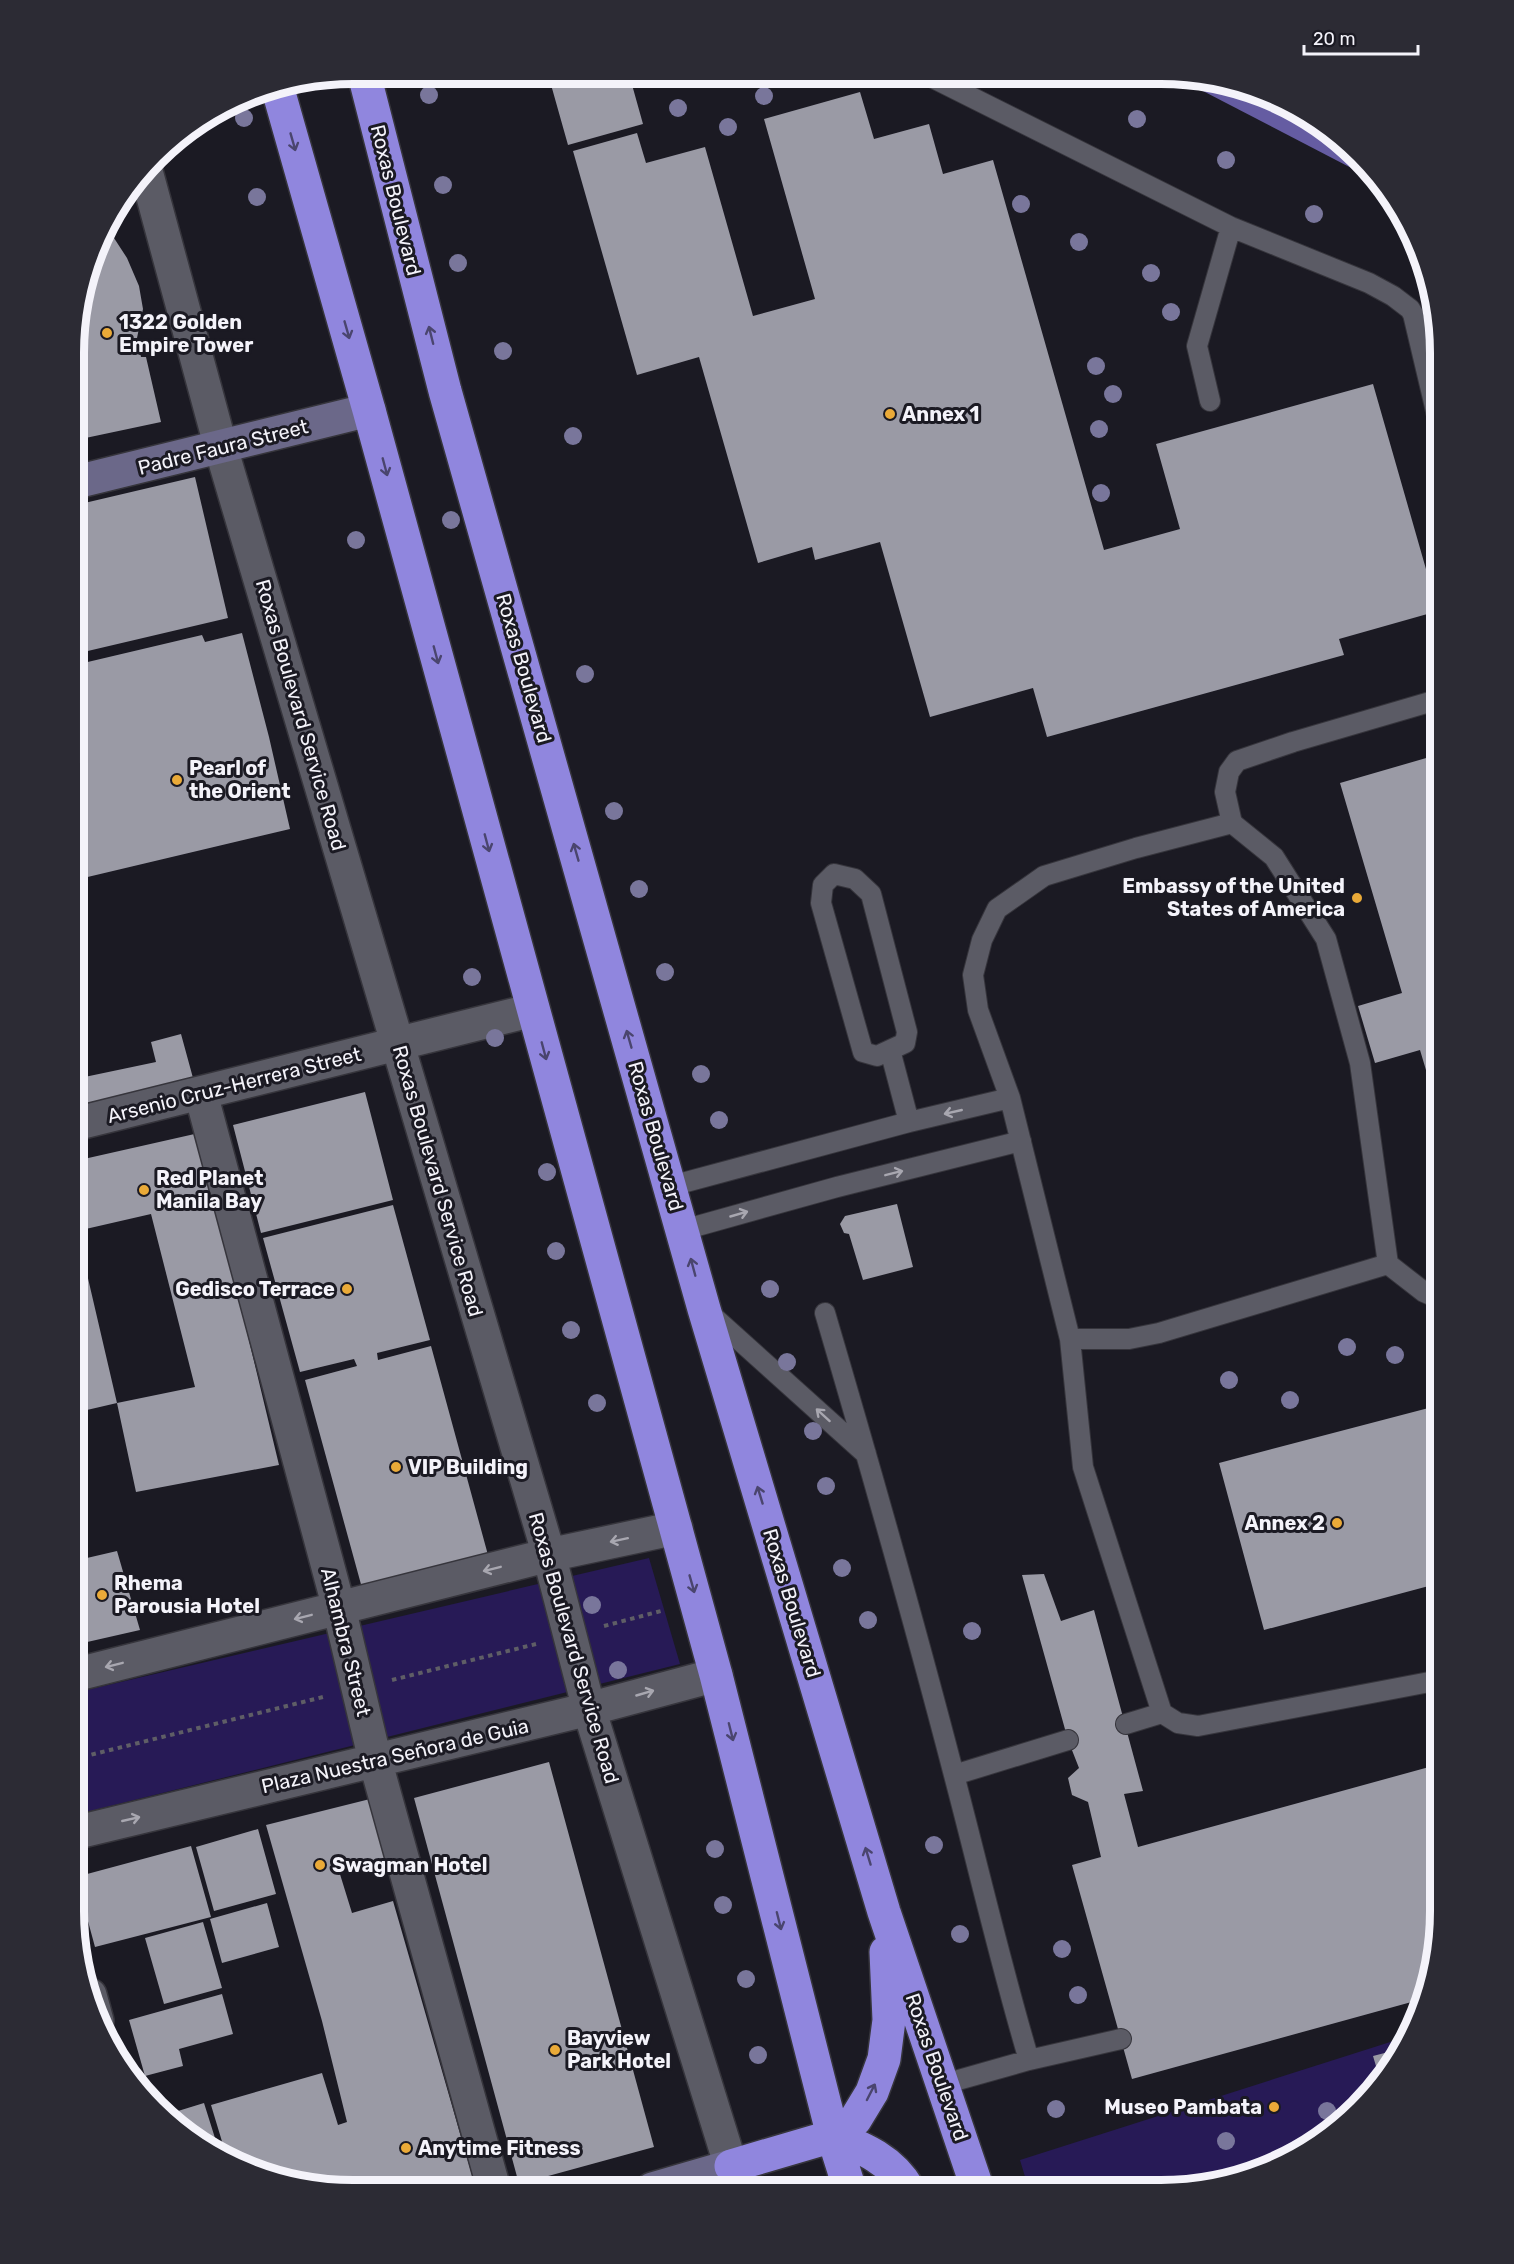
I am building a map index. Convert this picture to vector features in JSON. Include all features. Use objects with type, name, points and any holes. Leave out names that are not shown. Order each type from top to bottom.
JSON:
[{"type":"highway","name":"Roxas Boulevard","points":[[367,84],[445,391],[704,1309],[884,1912],[975,2180]]},
{"type":"highway","points":[[280,94],[716,1675],[833,2136],[847,2180]]},
{"type":"highway","points":[[735,2178],[833,2136],[855,2120],[872,2092],[884,2059],[889,2020],[884,1912]]},
{"type":"highway","points":[[833,2136],[866,2149],[888,2163],[901,2180]]},
{"type":"street","name":"Roxas Boulevard Service Road","points":[[148,180],[221,448],[549,1555],[589,1709],[735,2178]]},
{"type":"street","name":"Padre Faura Street","points":[[84,480],[369,410]]},
{"type":"street","name":"Arsenio Cruz-Herrera Street","points":[[84,1122],[533,1010]]},
{"type":"street","name":"Alhambra Street","points":[[201,1094],[339,1608],[375,1760],[492,2180]]},
{"type":"street","points":[[84,1672],[549,1555],[676,1528]]},
{"type":"street","name":"Plaza Nuestra Señora de Guia","points":[[84,1831],[589,1709],[716,1675]]},
{"type":"street","points":[[720,2180],[735,2178]]},
{"type":"lane","points":[[945,84],[1231,227],[1369,283],[1393,296],[1413,314],[1430,386]]},
{"type":"lane","points":[[1210,401],[1197,346],[1231,227]]},
{"type":"lane","points":[[1430,702],[1237,761],[1229,772],[1225,792],[1232,824],[1274,857],[1326,939],[1360,1063],[1388,1264],[1430,1295]]},
{"type":"lane","points":[[1232,824],[1136,848],[1044,876],[997,909],[981,940],[973,975],[978,1010],[1010,1098],[1070,1339],[1083,1467],[1162,1713],[1178,1723],[1198,1726],[1430,1682]]},
{"type":"lane","points":[[834,874],[855,879],[871,894],[907,1032],[905,1043],[890,1050],[876,1056],[863,1052],[821,903],[823,885],[834,874]]},
{"type":"lane","points":[[890,1050],[909,1122]]},
{"type":"lane","points":[[671,1186],[909,1122],[1010,1098]]},
{"type":"lane","points":[[683,1230],[837,1187],[1021,1141]]},
{"type":"lane","points":[[1070,1339],[1129,1339],[1159,1333],[1388,1264]]},
{"type":"lane","points":[[704,1309],[866,1454]]},
{"type":"lane","points":[[825,1313],[954,1774],[1007,1987],[1029,2060]]},
{"type":"lane","points":[[1126,1724],[1162,1713]]},
{"type":"lane","points":[[954,1774],[1068,1740]]},
{"type":"lane","points":[[944,2084],[1029,2060],[1121,2039]]},
{"type":"shaded area","points":[[1193,86],[1247,98],[1280,112],[1325,140],[1360,172]]},
{"type":"shaded area","points":[[649,1558],[680,1664],[84,1813],[84,1691]]},
{"type":"shaded area","name":"Museo Pambata","points":[[1397,2040],[1385,2060],[1363,2088],[1325,2124],[1295,2144],[1247,2166],[1196,2178],[1026,2180],[1020,2160]]},
{"type":"building","points":[[551,84],[632,84],[643,124],[568,145]]},
{"type":"building","name":"Annex 1","points":[[860,92],[874,139],[929,124],[943,174],[993,160],[1104,550],[1180,529],[1156,444],[1373,384],[1430,583],[1430,613],[1339,639],[1344,655],[1047,737],[1033,688],[930,717],[880,542],[815,560],[812,547],[758,563],[699,357],[637,375],[573,151],[637,133],[646,163],[705,147],[753,316],[815,299],[764,119]]},
{"type":"building","name":"1322 Golden Empire Tower","points":[[113,232],[139,286],[143,309],[137,338],[141,357],[146,357],[161,422],[84,438],[86,318],[98,267]]},
{"type":"building","points":[[195,477],[228,618],[84,652],[84,503]]},
{"type":"building","name":"Pearl of the Orient","points":[[242,633],[290,829],[84,878],[84,663],[202,635],[205,642]]},
{"type":"building","points":[[1430,757],[1430,1084],[1420,1050],[1375,1063],[1358,1006],[1402,993],[1340,783]]},
{"type":"building","points":[[181,1034],[193,1078],[84,1104],[84,1077],[156,1062],[151,1042]]},
{"type":"building","points":[[365,1092],[393,1200],[261,1233],[233,1125]]},
{"type":"building","points":[[199,1133],[279,1465],[136,1492],[117,1403],[195,1387],[151,1214],[84,1229],[84,1159]]},
{"type":"building","points":[[897,1204],[913,1267],[863,1280],[849,1234],[844,1233],[840,1224],[845,1216]]},
{"type":"building","points":[[393,1205],[430,1340],[377,1353],[378,1360],[431,1346],[488,1555],[362,1588],[305,1380],[357,1366],[354,1359],[300,1372],[263,1238]]},
{"type":"building","points":[[84,1261],[117,1403],[84,1411]]},
{"type":"building","name":"Annex 2","points":[[1430,1408],[1430,1586],[1264,1630],[1219,1463]]},
{"type":"building","name":"Rhema Parousia Hotel","points":[[117,1551],[140,1630],[84,1643],[84,1559]]},
{"type":"building","points":[[1044,1574],[1061,1621],[1094,1610],[1143,1791],[1124,1794],[1138,1847],[1430,1767],[1428,1946],[1415,2001],[1132,2079],[1072,1865],[1101,1857],[1088,1802],[1072,1795],[1068,1778],[1079,1768],[1068,1740],[1022,1575]]},
{"type":"building","name":"Bayview Park Hotel","points":[[549,1762],[654,2147],[534,2180],[518,2180],[414,1798]]},
{"type":"building","points":[[370,1799],[386,1859],[339,1871],[352,1913],[393,1901],[473,2180],[318,2178],[267,2166],[223,2146],[211,2105],[322,2073],[338,2125],[347,2122],[322,2021],[266,1825]]},
{"type":"building","points":[[258,1829],[276,1894],[214,1911],[196,1847]]},
{"type":"building","points":[[191,1846],[211,1917],[95,1947],[84,1906],[84,1875]]},
{"type":"building","points":[[267,1903],[279,1947],[222,1963],[210,1919]]},
{"type":"building","points":[[203,1922],[222,1988],[164,2004],[145,1938]]},
{"type":"building","points":[[222,1994],[233,2034],[179,2049],[183,2066],[145,2076],[129,2020]]},
{"type":"building","points":[[1390,2052],[1377,2071],[1373,2056]]},
{"type":"building","points":[[204,2103],[216,2142],[189,2124],[175,2112]]},
{"type":"place","name":"1322 Golden Empire Tower","points":[[107,333]]},
{"type":"place","name":"Annex 1","points":[[890,414]]},
{"type":"place","name":"Pearl of the Orient","points":[[177,780]]},
{"type":"place","name":"Embassy of the United States of America","points":[[1357,898]]},
{"type":"place","name":"Red Planet Manila Bay","points":[[144,1190]]},
{"type":"place","name":"Gedisco Terrace","points":[[347,1289]]},
{"type":"place","name":"VIP Building","points":[[396,1467]]},
{"type":"place","name":"Annex 2","points":[[1337,1523]]},
{"type":"place","name":"Rhema Parousia Hotel","points":[[102,1595]]},
{"type":"place","name":"Swagman Hotel","points":[[320,1865]]},
{"type":"place","name":"Bayview Park Hotel","points":[[555,2050]]},
{"type":"place","name":"Museo Pambata","points":[[1274,2107]]},
{"type":"place","name":"Anytime Fitness","points":[[406,2148]]}]
